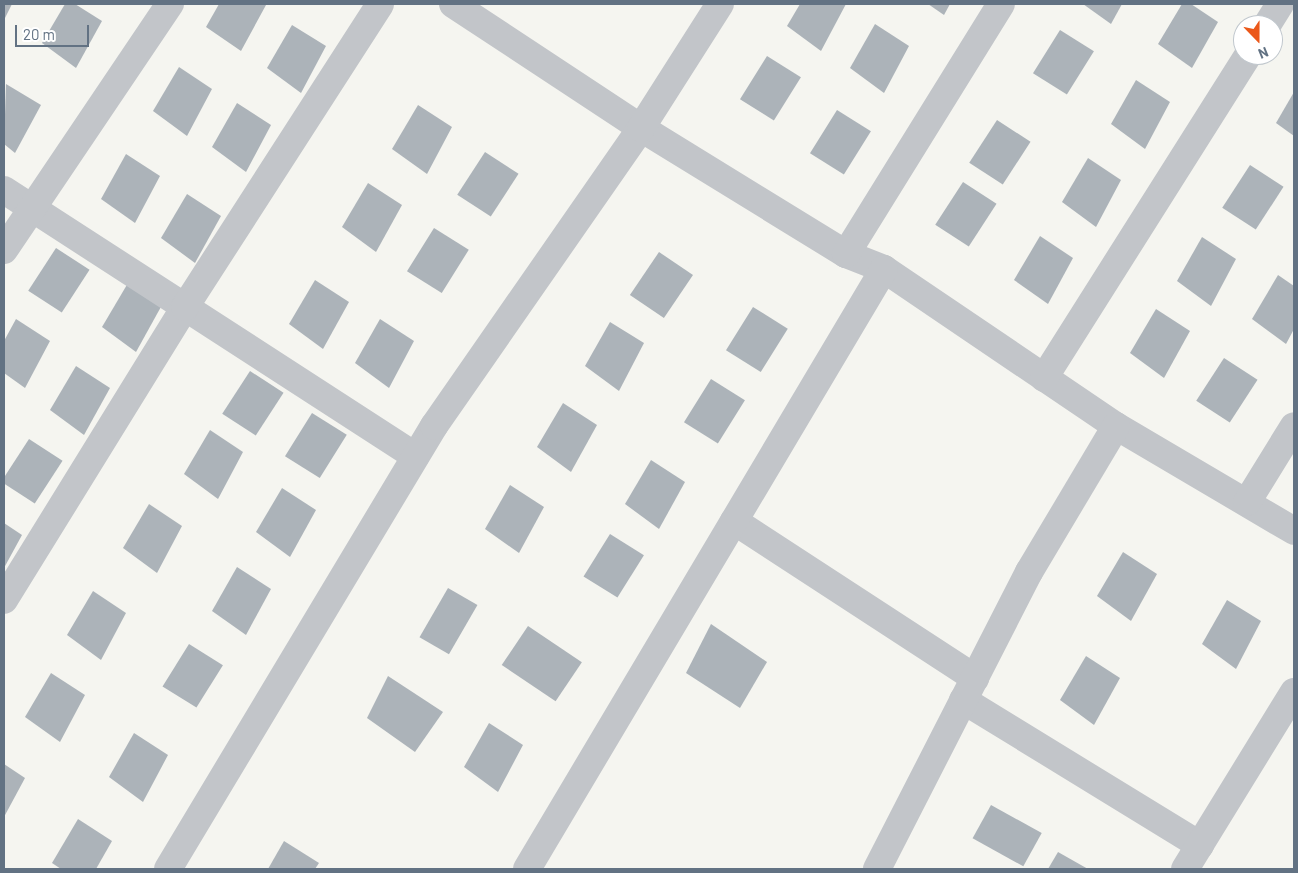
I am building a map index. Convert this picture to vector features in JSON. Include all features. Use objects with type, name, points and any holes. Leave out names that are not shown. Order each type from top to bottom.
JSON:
[{"type":"street","points":[[4,250],[34,209],[170,4]]},
{"type":"street","points":[[4,600],[185,307],[380,4]]},
{"type":"street","points":[[454,4],[640,128],[846,254],[884,269],[1116,426],[1294,531]]},
{"type":"street","points":[[168,869],[416,456],[640,128],[720,4]]},
{"type":"street","points":[[846,254],[1001,4]]},
{"type":"street","points":[[1273,15],[1280,4]]},
{"type":"street","points":[[1044,378],[1242,65]]},
{"type":"street","points":[[4,190],[416,456]]},
{"type":"street","points":[[528,869],[884,269]]},
{"type":"street","points":[[877,869],[1029,572],[1116,426]]},
{"type":"street","points":[[1247,502],[1294,426]]},
{"type":"street","points":[[734,521],[969,689],[1200,845]]},
{"type":"street","points":[[1185,869],[1294,692]]},
{"type":"building","points":[[4,4],[12,4],[4,20]]},
{"type":"building","points":[[65,4],[75,4],[102,21],[76,68],[42,43]]},
{"type":"building","points":[[219,4],[266,5],[241,51],[206,27]]},
{"type":"building","points":[[800,4],[846,4],[821,51],[787,26]]},
{"type":"building","points":[[928,4],[950,4],[944,15]]},
{"type":"building","points":[[1083,4],[1122,4],[1111,24]]},
{"type":"building","points":[[1182,4],[1191,4],[1218,22],[1192,68],[1158,44]]},
{"type":"building","points":[[875,24],[909,46],[884,93],[850,68]]},
{"type":"building","points":[[292,25],[326,46],[301,93],[267,68]]},
{"type":"building","points":[[1060,30],[1094,51],[1067,94],[1033,73]]},
{"type":"building","points":[[767,56],[801,77],[774,120],[740,99]]},
{"type":"building","points":[[179,67],[212,89],[187,136],[153,111]]},
{"type":"building","points":[[1136,80],[1170,102],[1145,149],[1111,124]]},
{"type":"building","points":[[6,84],[41,105],[15,153],[4,144]]},
{"type":"building","points":[[1294,92],[1294,136],[1276,123]]},
{"type":"building","points":[[237,103],[271,125],[246,172],[212,147]]},
{"type":"building","points":[[418,105],[452,127],[427,174],[392,149]]},
{"type":"building","points":[[837,110],[871,131],[844,174],[810,153]]},
{"type":"building","points":[[997,120],[1031,142],[1003,185],[969,163]]},
{"type":"building","points":[[485,152],[519,174],[491,217],[457,195]]},
{"type":"building","points":[[126,154],[160,176],[135,223],[101,199]]},
{"type":"building","points":[[1088,158],[1121,180],[1096,227],[1062,202]]},
{"type":"building","points":[[1250,165],[1284,187],[1256,230],[1222,208]]},
{"type":"building","points":[[963,182],[997,204],[969,247],[935,225]]},
{"type":"building","points":[[368,183],[402,205],[376,252],[342,227]]},
{"type":"building","points":[[187,194],[221,216],[195,263],[161,238]]},
{"type":"building","points":[[434,228],[469,250],[442,293],[407,271]]},
{"type":"building","points":[[1040,236],[1073,258],[1048,304],[1014,280]]},
{"type":"building","points":[[1202,237],[1236,259],[1211,306],[1177,281]]},
{"type":"building","points":[[56,248],[90,270],[62,313],[28,291]]},
{"type":"building","points":[[659,252],[693,275],[664,318],[630,295]]},
{"type":"building","points":[[1278,275],[1294,286],[1294,329],[1286,344],[1252,319]]},
{"type":"building","points":[[315,280],[349,302],[323,349],[289,324]]},
{"type":"building","points":[[128,283],[162,305],[136,352],[102,327]]},
{"type":"building","points":[[753,307],[788,329],[761,372],[726,350]]},
{"type":"building","points":[[1156,309],[1190,331],[1164,378],[1130,353]]},
{"type":"building","points":[[16,319],[50,341],[25,388],[4,373],[4,341]]},
{"type":"building","points":[[380,319],[414,341],[389,388],[355,363]]},
{"type":"building","points":[[610,322],[644,343],[619,391],[585,366]]},
{"type":"building","points":[[1224,358],[1258,380],[1230,423],[1196,401]]},
{"type":"building","points":[[76,366],[110,388],[84,435],[50,410]]},
{"type":"building","points":[[250,371],[284,393],[256,436],[222,414]]},
{"type":"building","points":[[711,379],[745,400],[718,443],[684,422]]},
{"type":"building","points":[[563,403],[597,425],[571,472],[537,447]]},
{"type":"building","points":[[312,413],[347,435],[320,478],[285,456]]},
{"type":"building","points":[[210,430],[243,452],[218,499],[184,474]]},
{"type":"building","points":[[29,439],[63,461],[35,504],[4,484],[4,477]]},
{"type":"building","points":[[651,460],[685,482],[659,529],[625,504]]},
{"type":"building","points":[[510,485],[544,507],[519,553],[485,529]]},
{"type":"building","points":[[282,488],[316,510],[290,557],[256,532]]},
{"type":"building","points":[[149,504],[182,526],[157,573],[123,548]]},
{"type":"building","points":[[4,523],[22,535],[4,568]]},
{"type":"building","points":[[610,534],[644,555],[617,598],[584,576]]},
{"type":"building","points":[[1123,552],[1157,574],[1131,621],[1097,596]]},
{"type":"building","points":[[237,567],[271,589],[246,635],[212,611]]},
{"type":"building","points":[[448,588],[477,605],[449,654],[420,637]]},
{"type":"building","points":[[93,591],[126,613],[101,660],[67,635]]},
{"type":"building","points":[[1227,600],[1261,621],[1236,669],[1202,644]]},
{"type":"building","points":[[711,624],[767,662],[740,708],[686,673]]},
{"type":"building","points":[[528,626],[582,662],[556,701],[502,665]]},
{"type":"building","points":[[189,644],[223,665],[196,708],[163,686]]},
{"type":"building","points":[[1086,656],[1120,678],[1094,725],[1060,700]]},
{"type":"building","points":[[51,673],[85,695],[60,742],[25,717]]},
{"type":"building","points":[[388,676],[443,712],[415,752],[367,718]]},
{"type":"building","points":[[489,723],[523,745],[498,792],[464,767]]},
{"type":"building","points":[[134,733],[168,755],[143,802],[109,777]]},
{"type":"building","points":[[4,764],[25,778],[4,817]]},
{"type":"building","points":[[991,805],[1042,833],[1023,866],[973,838]]},
{"type":"building","points":[[78,819],[112,841],[96,869],[61,869],[52,863]]},
{"type":"building","points":[[284,841],[319,863],[315,869],[268,869]]},
{"type":"building","points":[[1058,852],[1088,869],[1048,869]]}]
